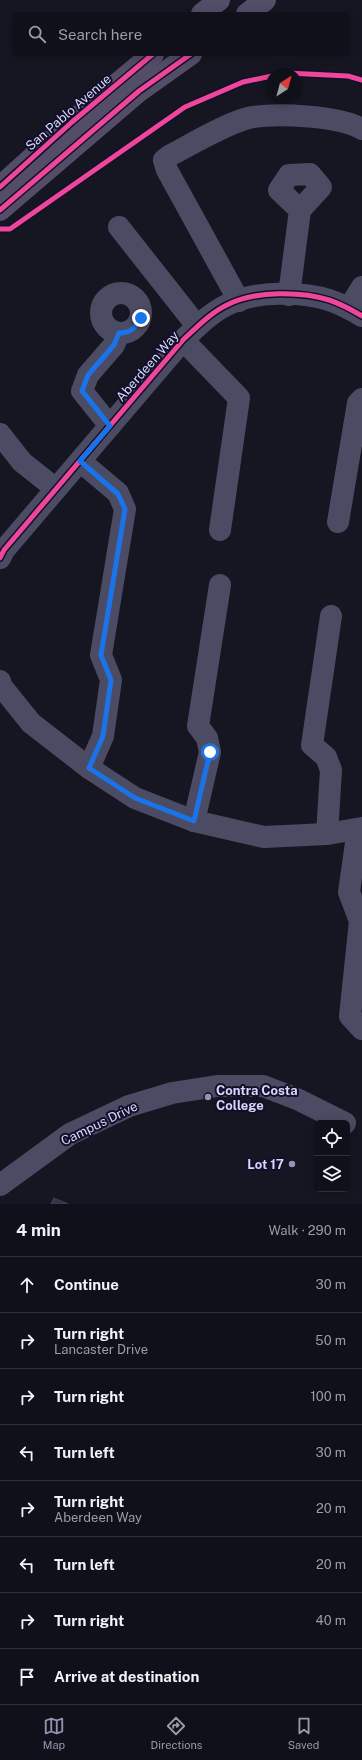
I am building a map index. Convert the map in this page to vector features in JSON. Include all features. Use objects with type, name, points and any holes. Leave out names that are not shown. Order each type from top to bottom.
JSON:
[{"type":"main road","points":[[204,12],[219,0]]},
{"type":"main road","points":[[249,12],[265,0]]},
{"type":"main road","name":"San Pablo Avenue","points":[[0,187],[72,122],[151,56]]},
{"type":"main road","points":[[0,210],[139,91],[188,56]]},
{"type":"street","points":[[239,301],[167,170],[164,160],[202,139],[252,117],[314,116],[355,125],[362,129]]},
{"type":"street","points":[[290,295],[300,210]]},
{"type":"street","points":[[119,227],[170,292],[190,333],[239,398],[220,530]]},
{"type":"street","points":[[356,312],[362,287]]},
{"type":"street","points":[[140,309],[170,292]]},
{"type":"street","points":[[118,294],[125,294],[133,297],[138,303],[140,309],[141,318],[138,324],[132,330],[119,333],[110,329],[105,324],[102,317],[102,309],[105,302],[111,296],[118,294]]},
{"type":"street","name":"Aberdeen Way","points":[[0,558],[4,550],[190,333],[229,304],[261,295],[290,295],[317,297],[356,312]]},
{"type":"street","points":[[110,426],[82,391],[88,375],[114,345],[119,333]]},
{"type":"street","points":[[338,522],[358,404],[362,399]]},
{"type":"street","points":[[0,434],[22,462],[56,489]]},
{"type":"street","points":[[80,461],[118,494],[125,509],[101,655],[111,680],[103,736],[89,768]]},
{"type":"street","points":[[194,821],[210,752],[207,738],[198,726],[220,585]]},
{"type":"street","points":[[327,834],[331,770],[326,757],[312,745],[331,616]]},
{"type":"street","points":[[0,681],[2,687],[31,723],[89,768],[135,798],[194,821],[264,837],[327,834],[360,828],[349,892],[360,921],[350,1016],[362,1029]]},
{"type":"street","name":"Campus Drive","points":[[0,1185],[70,1134],[128,1106],[172,1093],[217,1086],[263,1086],[297,1099],[340,1120]]},
{"type":"street","name":"Campus Drive","points":[[350,1125],[362,1132]]},
{"type":"building","points":[[54,1198],[68,1204],[51,1204]]},
{"type":"cycle path","points":[[0,187],[72,122],[151,56]]},
{"type":"cycle path","points":[[0,210],[139,91],[188,56]]},
{"type":"cycle path","points":[[302,74],[348,76],[362,80]]},
{"type":"cycle path","points":[[0,229],[10,229],[185,107],[243,82],[266,77]]},
{"type":"cycle path","points":[[0,558],[4,550],[183,340],[216,311],[229,304],[252,297],[292,294],[318,297],[329,300],[338,303],[362,316]]},
{"type":"place","name":"Contra Costa College","points":[[208,1097]]},
{"type":"place","name":"Lot 17","points":[[292,1164]]},
{"type":"route","points":[[141,318],[132,330],[125,333],[119,333],[114,345],[88,375],[82,391],[110,426],[80,461],[118,494],[125,509],[101,655],[107,666],[111,680],[103,736],[89,768],[135,798],[194,821],[210,752]]}]
